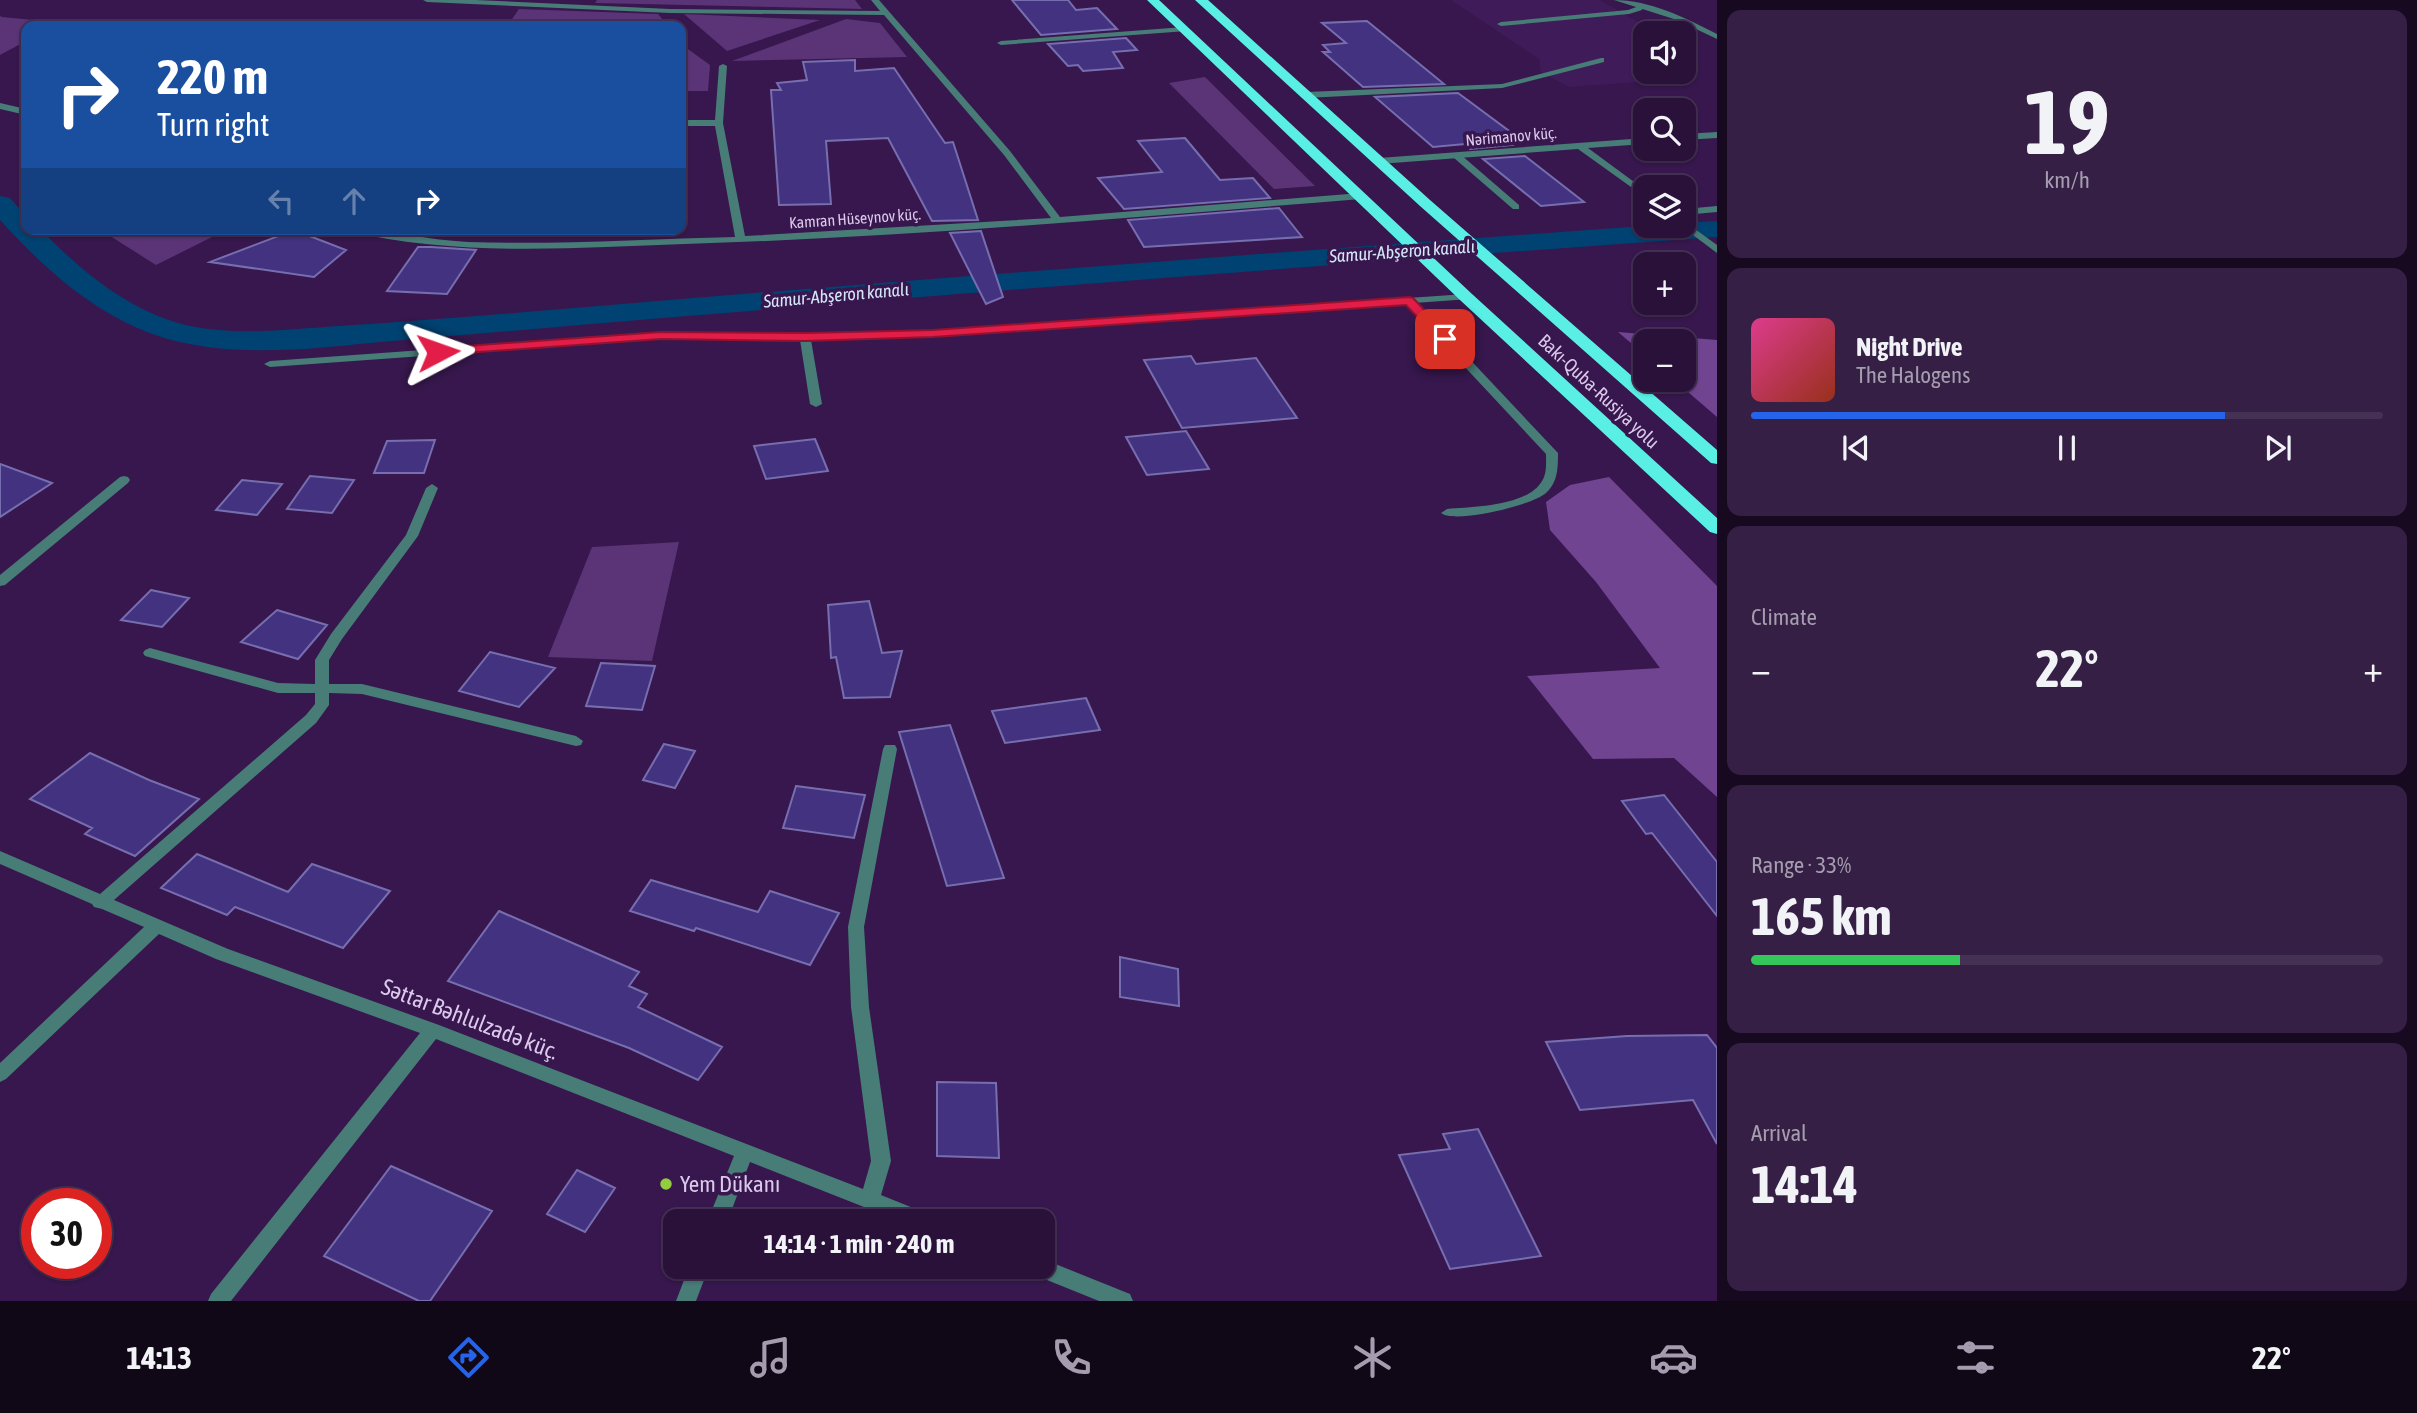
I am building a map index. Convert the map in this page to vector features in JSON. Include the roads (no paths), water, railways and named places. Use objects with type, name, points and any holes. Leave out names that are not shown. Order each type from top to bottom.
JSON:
[{"type":"highway","points":[[1153,0],[1361,196]]},
{"type":"highway","points":[[1201,0],[1378,161]]},
{"type":"highway","name":"Bakı-Quba-Rusiya yolu","points":[[1378,161],[1717,459]]},
{"type":"highway","name":"Bakı-Quba-Rusiya yolu","points":[[1361,196],[1717,528]]},
{"type":"street","points":[[427,0],[578,4],[670,11],[887,13]]},
{"type":"street","points":[[875,0],[1007,153],[1057,219]]},
{"type":"street","points":[[1618,0],[1680,18],[1714,34]]},
{"type":"street","points":[[1501,24],[1629,12],[1639,8]]},
{"type":"street","points":[[1002,43],[1184,29]]},
{"type":"street","points":[[1306,94],[1502,86],[1601,60]]},
{"type":"street","points":[[723,66],[719,123],[741,240]]},
{"type":"street","points":[[0,106],[21,111]]},
{"type":"street","points":[[686,123],[719,123]]},
{"type":"street","points":[[1696,137],[1717,135]]},
{"type":"street","name":"Nərimanov küç.","points":[[1378,161],[1633,142]]},
{"type":"street","points":[[1580,146],[1633,185]]},
{"type":"street","points":[[1457,156],[1516,207]]},
{"type":"street","name":"Kamran Hüseynov küç.","points":[[384,235],[418,241],[485,245],[741,240],[1361,196]]},
{"type":"street","points":[[1696,211],[1717,209]]},
{"type":"street","points":[[1696,233],[1717,250]]},
{"type":"street","points":[[270,364],[661,335],[806,337],[933,334],[1409,301],[1460,290]]},
{"type":"street","points":[[1409,301],[1552,453],[1553,469],[1549,483],[1528,500],[1447,513]]},
{"type":"street","points":[[806,337],[816,404]]},
{"type":"street","points":[[0,582],[124,480]]},
{"type":"street","points":[[100,902],[311,719],[322,705],[322,660],[336,637],[412,536],[432,488]]},
{"type":"street","points":[[150,653],[278,688],[362,689],[576,741]]},
{"type":"street","points":[[870,1199],[881,1161],[860,1007],[856,927],[890,748]]},
{"type":"street","name":"Səttar Bəhlulzadə küç.","points":[[0,857],[222,954],[433,1030],[894,1209]]},
{"type":"street","points":[[0,1074],[156,926]]},
{"type":"street","points":[[219,1301],[433,1030]]},
{"type":"street","points":[[722,1209],[745,1151]]},
{"type":"street","points":[[1055,1274],[1115,1299]]},
{"type":"street","points":[[685,1301],[694,1279]]},
{"type":"waterway","name":"Samur-Abşeron kanalı","points":[[0,204],[21,226]]},
{"type":"waterway","name":"Samur-Abşeron kanalı","points":[[30,235],[83,283],[130,314],[156,326],[184,334],[204,338],[250,340],[365,334],[1114,272],[1717,229]]},
{"type":"place","name":"Yem Dükanı","points":[[666,1184]]}]
